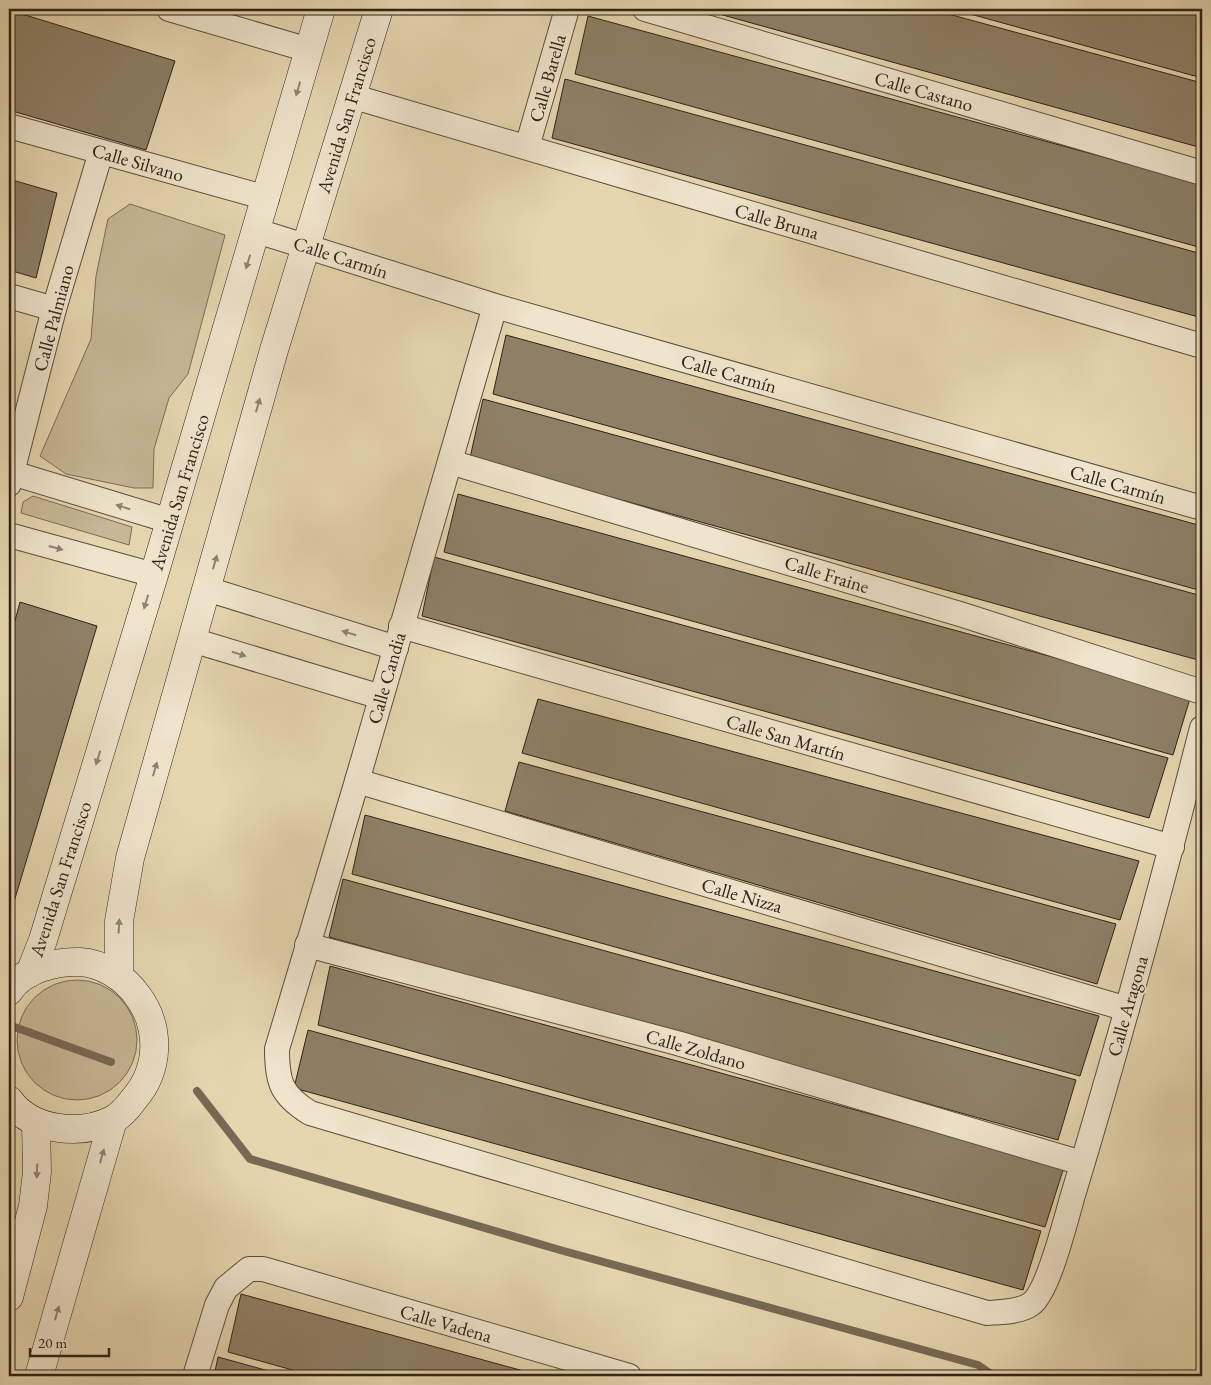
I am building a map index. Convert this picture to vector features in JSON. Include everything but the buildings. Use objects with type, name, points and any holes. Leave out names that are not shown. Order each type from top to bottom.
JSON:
[{"type":"street","points":[[169,9],[309,50]]},
{"type":"street","name":"Avenida San Francisco","points":[[30,973],[43,940],[154,575],[267,198],[321,9]]},
{"type":"street","name":"Avenida San Francisco","points":[[119,975],[118,922],[130,858],[274,350],[379,9]]},
{"type":"street","name":"Calle Barella","points":[[526,147],[567,9]]},
{"type":"street","name":"Calle Castano","points":[[645,9],[1202,173]]},
{"type":"street","name":"Calle Bruna","points":[[352,96],[1202,346]]},
{"type":"street","name":"Calle Silvano","points":[[9,126],[267,198]]},
{"type":"street","name":"Calle Palmiano","points":[[10,476],[54,309],[101,152]]},
{"type":"street","name":"Calle Carmín","points":[[257,231],[494,306],[1202,508]]},
{"type":"street","points":[[9,296],[54,309]]},
{"type":"street","name":"Calle Candia","points":[[494,306],[357,781],[277,1049],[277,1071],[281,1087],[294,1103],[310,1113],[987,1313],[1011,1311],[1032,1304],[1046,1283]]},
{"type":"street","name":"Calle Fraine","points":[[450,462],[963,615],[1202,692]]},
{"type":"street","points":[[10,476],[170,521]]},
{"type":"street","points":[[9,535],[154,575]]},
{"type":"street","name":"Calle San Martín","points":[[207,588],[398,637],[1172,847]]},
{"type":"street","points":[[192,640],[381,697]]},
{"type":"street","name":"Calle Aragona","points":[[1046,1283],[1127,1009],[1172,847],[1202,728]]},
{"type":"street","name":"Calle Nizza","points":[[357,781],[1127,1009]]},
{"type":"street","name":"Calle Zoldano","points":[[307,945],[677,1043],[1082,1163]]},
{"type":"street","points":[[9,991],[30,973],[55,963],[82,962],[119,975],[130,985],[146,1008],[155,1034],[154,1062],[144,1088],[126,1109],[112,1120],[80,1129],[58,1129],[36,1122],[13,1106],[9,1100]]},
{"type":"street","points":[[39,1376],[112,1120]]},
{"type":"street","points":[[9,1297],[33,1206],[37,1172],[36,1122]]},
{"type":"street","name":"Calle Vadena","points":[[196,1376],[217,1305],[226,1288],[249,1269],[263,1269],[629,1376]]},
{"type":"shaded area","points":[[130,204],[225,235],[188,374],[169,398],[154,449],[153,488],[134,488],[66,474],[40,456],[91,339],[96,276],[108,219]]},
{"type":"shaded area","points":[[33,496],[132,527],[129,545],[21,513],[23,502]]},
{"type":"shaded area","points":[[77,980],[89,981],[100,985],[110,990],[119,998],[127,1007],[132,1017],[136,1028],[136,1052],[132,1063],[127,1073],[119,1082],[110,1090],[100,1095],[89,1099],[77,1100],[65,1099],[54,1095],[44,1090],[35,1082],[27,1073],[22,1063],[18,1052],[17,1040],[18,1028],[22,1017],[27,1007],[35,998],[44,990],[54,985],[65,981]]},
{"type":"waterway","points":[[9,1025],[111,1062]]},
{"type":"waterway","points":[[197,1091],[250,1159],[560,1250],[978,1365],[994,1376]]}]
